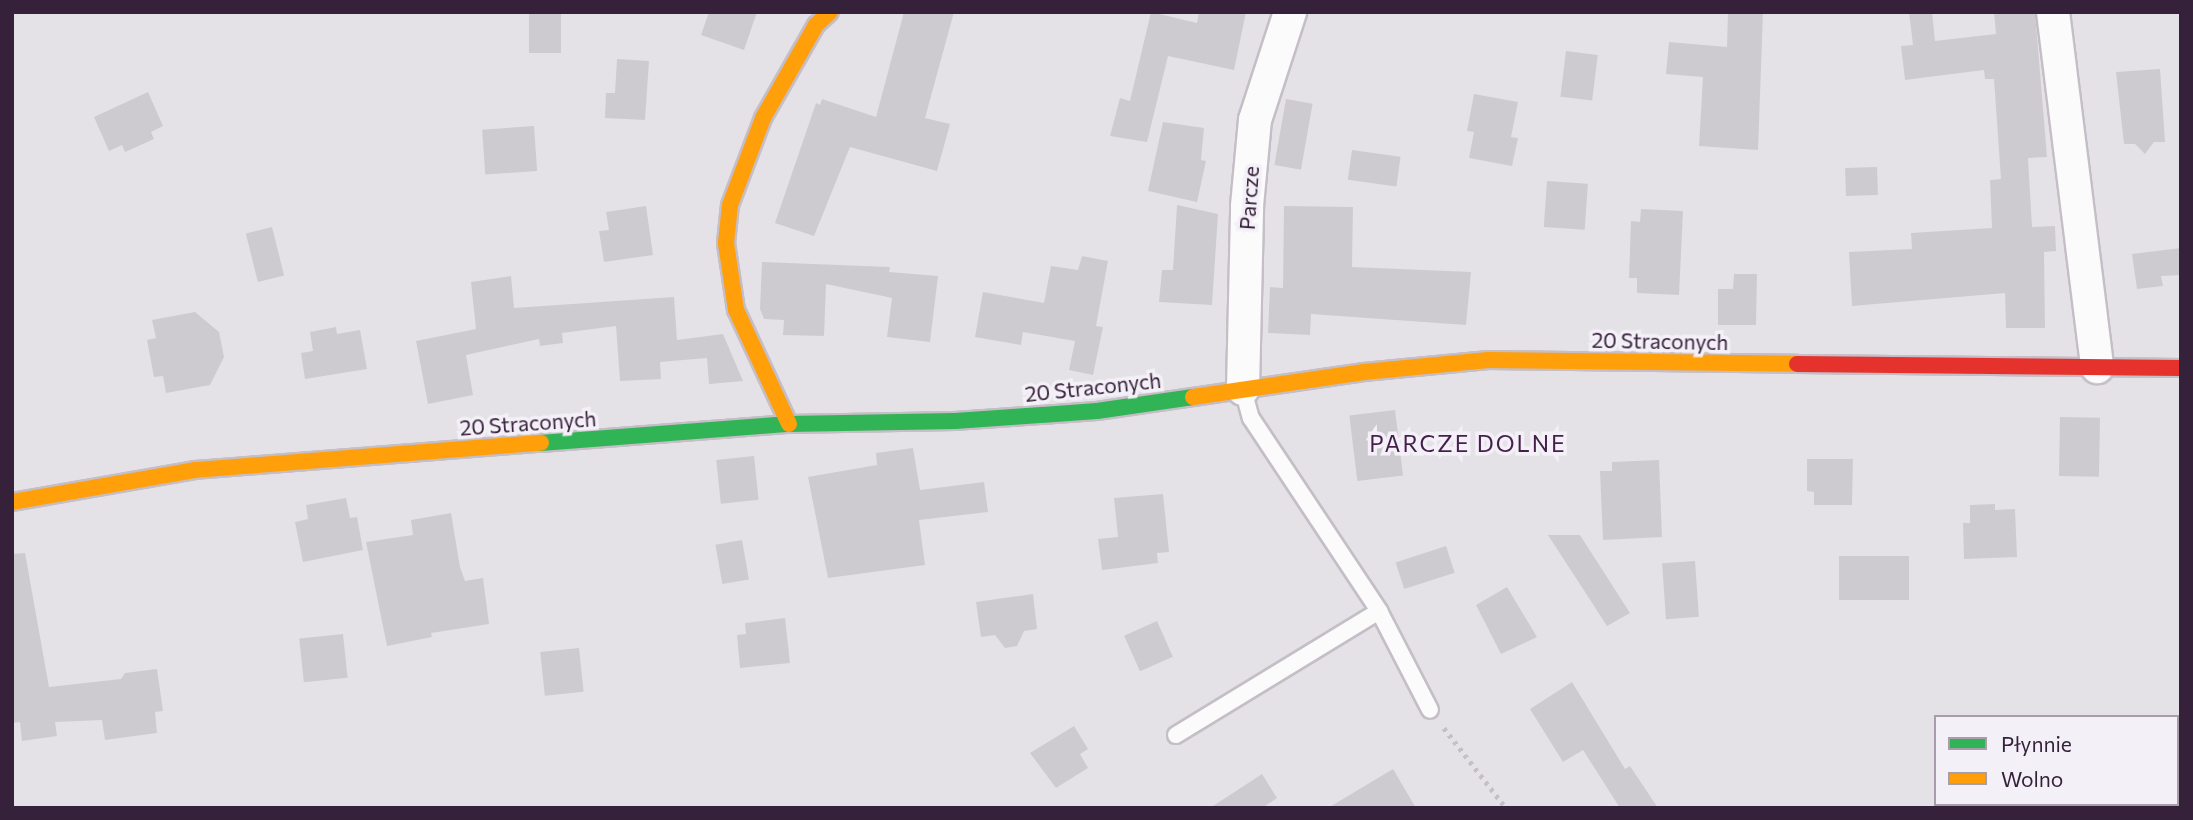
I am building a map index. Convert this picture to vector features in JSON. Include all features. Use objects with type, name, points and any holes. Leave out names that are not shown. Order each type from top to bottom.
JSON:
[{"type":"main road","points":[[789,424],[736,310],[726,243],[730,205],[763,118],[816,24],[830,12]]},
{"type":"main road","name":"20 Straconych","points":[[12,502],[195,470],[789,424],[955,421],[1097,411],[1243,389],[1488,360],[2181,368]]},
{"type":"street","name":"Parcze","points":[[1243,389],[1247,206],[1255,120],[1290,12]]},
{"type":"street","points":[[2053,12],[2096,367]]},
{"type":"lane","points":[[1243,389],[1251,418],[1379,611],[1430,710]]},
{"type":"lane","points":[[1176,735],[1379,611]]},
{"type":"path","points":[[1430,710],[1506,808]]},
{"type":"building","points":[[529,12],[561,12],[561,53],[529,53]]},
{"type":"building","points":[[709,12],[757,12],[744,50],[701,35]]},
{"type":"building","points":[[904,12],[954,12],[925,118],[950,124],[937,171],[850,147],[814,236],[775,223],[816,103],[820,105],[822,99],[876,117]]},
{"type":"building","points":[[1151,12],[1197,23],[1199,12],[1246,12],[1234,70],[1168,56],[1147,142],[1110,136],[1120,98],[1130,101]]},
{"type":"building","points":[[1728,12],[1763,12],[1758,150],[1699,146],[1703,77],[1666,74],[1669,42],[1727,47]]},
{"type":"building","points":[[1909,12],[1932,12],[1935,41],[1996,34],[1994,12],[2035,12],[2047,157],[2028,158],[2032,227],[2055,226],[2056,251],[2044,252],[2045,328],[2006,328],[2005,293],[1852,306],[1849,252],[1912,249],[1911,233],[1992,228],[1990,180],[2001,179],[1994,79],[1985,79],[1984,70],[1905,80],[1901,46],[1913,45]]},
{"type":"building","points":[[1566,51],[1598,55],[1592,101],[1560,97]]},
{"type":"building","points":[[617,59],[649,61],[645,120],[605,118],[606,93],[615,93]]},
{"type":"building","points":[[2160,69],[2165,142],[2154,142],[2145,154],[2135,144],[2124,144],[2116,72]]},
{"type":"building","points":[[148,92],[163,126],[151,132],[154,139],[125,152],[122,145],[109,151],[94,117]]},
{"type":"building","points":[[1474,94],[1518,102],[1511,137],[1518,138],[1512,166],[1469,158],[1474,132],[1467,131]]},
{"type":"building","points":[[1286,99],[1313,104],[1301,170],[1274,165]]},
{"type":"building","points":[[1163,122],[1204,128],[1201,160],[1206,161],[1197,202],[1148,191]]},
{"type":"building","points":[[534,126],[537,171],[485,175],[482,130]]},
{"type":"building","points":[[1352,150],[1401,157],[1396,187],[1348,180]]},
{"type":"building","points":[[1877,167],[1878,195],[1846,196],[1845,168]]},
{"type":"building","points":[[1547,181],[1588,184],[1585,230],[1544,227]]},
{"type":"building","points":[[1177,205],[1218,214],[1212,305],[1159,302],[1162,270],[1173,270]]},
{"type":"building","points":[[646,206],[653,255],[604,262],[599,231],[609,230],[606,212]]},
{"type":"building","points":[[1284,206],[1353,207],[1352,267],[1471,272],[1466,325],[1311,314],[1310,335],[1268,333],[1270,287],[1283,288]]},
{"type":"building","points":[[1641,209],[1683,211],[1679,295],[1637,293],[1637,278],[1629,278],[1631,221],[1640,222]]},
{"type":"building","points":[[272,227],[284,276],[258,282],[246,234]]},
{"type":"building","points":[[2181,248],[2181,275],[2161,276],[2163,286],[2137,289],[2132,254]]},
{"type":"building","points":[[1082,256],[1108,261],[1096,326],[1103,327],[1093,375],[1069,370],[1075,341],[1023,332],[1021,345],[975,337],[983,292],[1044,303],[1051,266],[1078,270]]},
{"type":"building","points":[[762,262],[890,267],[889,272],[938,276],[930,342],[887,337],[892,298],[826,284],[824,336],[783,335],[784,320],[764,319],[760,309]]},
{"type":"building","points":[[1734,274],[1757,274],[1756,325],[1718,325],[1718,289],[1733,289]]},
{"type":"building","points":[[511,276],[514,308],[674,297],[677,340],[723,334],[743,381],[709,384],[707,358],[660,362],[661,379],[620,381],[616,326],[562,333],[563,343],[540,346],[539,339],[466,355],[473,395],[428,404],[416,341],[476,329],[471,282]]},
{"type":"building","points":[[195,312],[219,332],[224,357],[210,385],[166,393],[163,376],[154,377],[147,340],[156,338],[152,320]]},
{"type":"building","points":[[336,327],[337,334],[360,330],[367,369],[305,379],[301,353],[313,351],[310,332]]},
{"type":"building","points":[[1395,410],[1403,476],[1357,481],[1349,416]]},
{"type":"building","points":[[2060,417],[2100,418],[2099,477],[2059,476]]},
{"type":"building","points":[[913,448],[920,490],[984,482],[988,512],[919,520],[925,565],[828,578],[808,477],[877,465],[876,453]]},
{"type":"building","points":[[754,456],[759,500],[721,504],[716,460]]},
{"type":"building","points":[[1807,459],[1853,459],[1852,505],[1814,505],[1814,492],[1807,491]]},
{"type":"building","points":[[1659,460],[1662,537],[1603,540],[1600,471],[1612,471],[1612,462]]},
{"type":"building","points":[[1163,494],[1169,552],[1157,553],[1158,563],[1102,570],[1098,539],[1118,537],[1114,498]]},
{"type":"building","points":[[346,498],[350,518],[357,517],[363,550],[303,562],[295,522],[308,519],[306,505]]},
{"type":"building","points":[[1995,504],[1995,510],[2015,509],[2017,557],[1964,559],[1963,523],[1970,523],[1970,505]]},
{"type":"building","points":[[451,513],[465,581],[483,578],[489,624],[431,633],[432,637],[387,646],[366,542],[413,535],[411,520]]},
{"type":"building","points":[[1548,535],[1580,535],[1630,613],[1607,626]]},
{"type":"building","points":[[742,540],[749,579],[722,584],[715,545]]},
{"type":"building","points":[[1446,546],[1455,573],[1404,589],[1396,562]]},
{"type":"building","points":[[25,553],[49,687],[121,679],[125,673],[157,669],[163,711],[155,712],[157,733],[105,740],[102,720],[55,722],[57,736],[22,741],[20,722],[12,723],[12,554]]},
{"type":"building","points":[[1839,556],[1909,556],[1909,600],[1839,600]]},
{"type":"building","points":[[1695,561],[1699,617],[1666,619],[1662,563]]},
{"type":"building","points":[[1507,587],[1537,637],[1501,654],[1476,605]]},
{"type":"building","points":[[1033,594],[1037,629],[1024,631],[1017,646],[1005,648],[995,635],[981,637],[976,602]]},
{"type":"building","points":[[785,618],[790,663],[740,668],[737,635],[746,634],[745,623]]},
{"type":"building","points":[[1157,621],[1173,657],[1140,671],[1124,636]]},
{"type":"building","points":[[343,634],[348,678],[304,682],[299,639]]},
{"type":"building","points":[[579,648],[584,692],[545,696],[540,652]]},
{"type":"building","points":[[1572,682],[1625,769],[1630,766],[1658,808],[1620,808],[1583,750],[1563,762],[1530,709]]},
{"type":"building","points":[[1074,726],[1088,749],[1080,754],[1088,768],[1056,788],[1030,753]]},
{"type":"building","points":[[1393,769],[1416,808],[1328,808]]},
{"type":"building","points":[[1262,774],[1277,798],[1262,808],[1210,808]]},
{"type":"traffic: fast","points":[[541,443],[789,424],[955,421],[1097,411],[1193,397]]},
{"type":"traffic: slow","points":[[789,424],[736,310],[726,243],[730,205],[763,118],[816,25],[830,12]]},
{"type":"traffic: slow","points":[[1193,397],[1364,372],[1488,360],[1797,364]]},
{"type":"traffic: slow","points":[[12,502],[195,470],[541,443]]},
{"type":"traffic: jam","points":[[1797,364],[2181,368]]},
{"type":"district","name":"PARCZE DOLNE","points":[[1468,443]]}]
